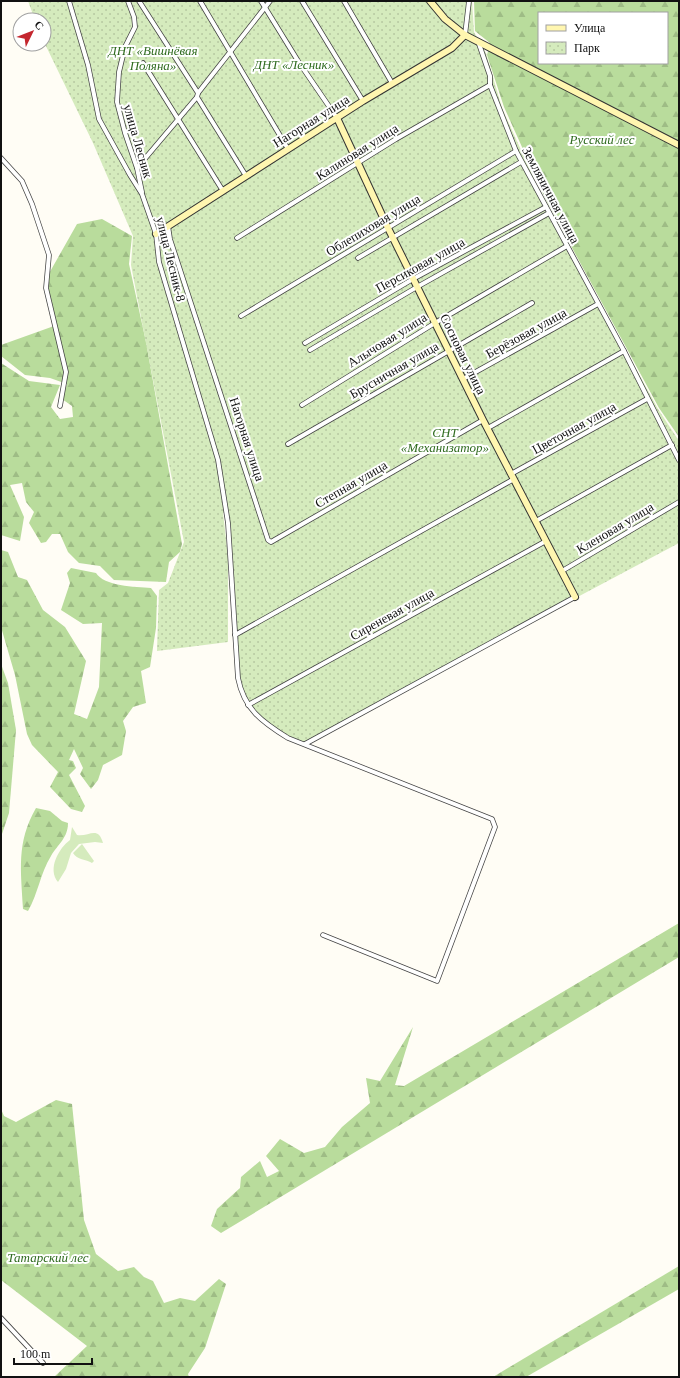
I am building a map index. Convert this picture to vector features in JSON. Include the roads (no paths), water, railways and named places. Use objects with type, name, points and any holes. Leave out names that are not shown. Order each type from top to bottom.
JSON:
[{"type":"street","name":"улица Лесник-8","points":[[70,1],[88,65],[99,119],[126,169],[142,194],[156,234],[159,262],[218,460],[228,523],[240,690],[248,705],[259,718],[288,738],[492,819],[495,827],[437,981],[323,935]]},
{"type":"street","name":"улица Лесник","points":[[128,1],[134,17],[135,27],[125,47],[119,72],[117,102],[125,133],[137,168],[142,194]]},
{"type":"street","points":[[139,1],[198,95],[246,176]]},
{"type":"street","points":[[200,1],[288,149]]},
{"type":"street","points":[[261,1],[337,118]]},
{"type":"street","points":[[137,168],[198,95],[270,1]]},
{"type":"street","points":[[302,1],[363,101]]},
{"type":"street","points":[[344,1],[392,83]]},
{"type":"street","points":[[430,1],[445,19],[466,35],[679,145]]},
{"type":"street","points":[[466,35],[470,1]]},
{"type":"street","name":"Нагорная улица","points":[[156,234],[363,101],[452,48],[466,35]]},
{"type":"street","name":"Земляничная улица","points":[[478,41],[490,76],[490,85],[516,151],[624,351],[679,460]]},
{"type":"street","points":[[143,63],[223,191]]},
{"type":"street","name":"Калиновая улица","points":[[237,238],[396,139],[490,85]]},
{"type":"street","name":"Сосновая улица","points":[[337,118],[388,228],[462,379],[575,597]]},
{"type":"street","name":"Облепиховая улица","points":[[241,316],[516,151]]},
{"type":"street","points":[[1,158],[22,181],[32,204],[49,255],[46,288],[66,372],[60,406]]},
{"type":"street","points":[[358,258],[522,162]]},
{"type":"street","name":"Персиковая улица","points":[[305,344],[413,279],[546,207]]},
{"type":"street","points":[[310,350],[417,287],[549,213]]},
{"type":"street","name":"Нагорная улица","points":[[168,226],[170,239],[266,536],[271,542]]},
{"type":"street","name":"Алычовая улица","points":[[302,405],[435,323],[567,246]]},
{"type":"street","name":"Брусничная улица","points":[[288,444],[448,350],[532,303]]},
{"type":"street","name":"Берёзовая улица","points":[[462,379],[598,304]]},
{"type":"street","points":[[488,428],[624,351]]},
{"type":"street","name":"Цветочная улица","points":[[235,635],[647,399]]},
{"type":"street","name":"Степная улица","points":[[271,542],[483,420]]},
{"type":"street","points":[[536,521],[672,445]]},
{"type":"street","name":"Кленовая улица","points":[[562,571],[679,502]]},
{"type":"street","name":"Сиреневая улица","points":[[248,705],[546,541]]},
{"type":"street","points":[[305,744],[575,597]]},
{"type":"street","points":[[1,1318],[43,1364]]},
{"type":"park label","name":"ДНТ «Вишнёвая Поляна»","points":[[153,58]]},
{"type":"park label","name":"ДНТ «Лесник»","points":[[294,64]]},
{"type":"park label","name":"Русский лес","points":[[602,139]]},
{"type":"park label","name":"СНТ «Механизатор»","points":[[445,440]]},
{"type":"park label","name":"Татарский лес","points":[[48,1257]]}]
